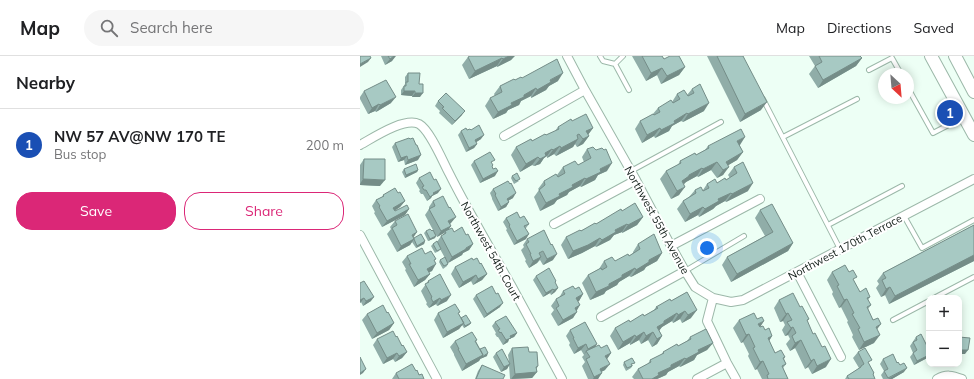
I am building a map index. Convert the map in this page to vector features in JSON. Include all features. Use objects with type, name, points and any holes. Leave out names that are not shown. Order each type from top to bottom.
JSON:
[{"type":"main road","points":[[931,56],[974,135]]},
{"type":"main road","points":[[955,56],[974,92]]},
{"type":"street","name":"Northwest 55th Avenue","points":[[567,56],[685,271],[695,287],[713,298]]},
{"type":"street","points":[[504,136],[585,90]]},
{"type":"street","name":"Northwest 54th Court","points":[[360,145],[399,124],[418,124],[426,131],[562,379]]},
{"type":"street","name":"Northwest 170th Terrace","points":[[713,298],[731,302],[743,300],[974,179]]},
{"type":"street","points":[[554,224],[636,180]]},
{"type":"street","points":[[671,246],[760,199]]},
{"type":"street","points":[[360,235],[437,379]]},
{"type":"street","points":[[602,317],[685,271]]},
{"type":"street","points":[[797,272],[841,357]]},
{"type":"street","points":[[713,298],[707,321],[736,379]]},
{"type":"street","points":[[697,379],[727,363]]},
{"type":"street","points":[[936,379],[943,376],[952,375],[962,379]]},
{"type":"lane","points":[[600,56],[603,61],[615,64],[629,90]]},
{"type":"lane","points":[[615,64],[623,56]]},
{"type":"lane","points":[[869,70],[891,57],[897,68]]},
{"type":"lane","points":[[762,97],[840,249]]},
{"type":"lane","points":[[783,137],[857,99]]},
{"type":"lane","points":[[914,99],[933,133],[964,117]]},
{"type":"lane","points":[[631,171],[721,122]]},
{"type":"lane","points":[[828,225],[902,186]]},
{"type":"lane","points":[[904,216],[922,248],[974,220]]},
{"type":"lane","points":[[685,271],[744,236]]},
{"type":"lane","points":[[940,295],[974,277]]},
{"type":"lane","points":[[893,320],[926,303]]},
{"type":"building","points":[[360,56],[370,56],[371,58],[360,64]]},
{"type":"building","points":[[509,56],[475,71],[468,57]]},
{"type":"building","points":[[642,56],[662,56],[664,59],[670,56],[679,56],[685,67],[667,76],[662,68],[651,73]]},
{"type":"building","points":[[717,56],[743,56],[767,102],[745,114]]},
{"type":"building","points":[[819,56],[860,56],[862,58],[823,80],[815,66],[822,62]]},
{"type":"building","points":[[557,59],[563,73],[550,80],[551,82],[537,90],[536,88],[524,95],[524,97],[511,103],[512,105],[498,112],[490,98],[502,92],[500,86],[514,79],[522,78]]},
{"type":"building","points":[[408,73],[420,73],[419,84],[423,84],[423,93],[404,91],[404,86],[406,86],[406,82],[408,82]]},
{"type":"building","points":[[386,80],[396,97],[372,108],[364,91]]},
{"type":"building","points":[[700,84],[709,103],[688,114],[687,113],[674,121],[675,123],[661,130],[660,128],[647,135],[640,121],[660,112],[658,108],[671,100],[673,103],[680,99],[677,94],[684,90],[688,96],[694,93],[692,89]]},
{"type":"building","points":[[446,93],[465,111],[455,121],[442,108],[444,107],[438,101]]},
{"type":"building","points":[[586,114],[593,128],[586,131],[589,136],[583,139],[579,134],[577,135],[578,139],[561,148],[560,146],[553,150],[552,149],[545,153],[546,156],[540,159],[538,157],[526,164],[516,147],[531,139],[532,141],[559,129],[558,127],[571,119],[572,121]]},
{"type":"building","points":[[479,125],[484,135],[475,140],[477,144],[469,148],[461,131],[466,128],[467,130],[471,130]]},
{"type":"building","points":[[741,129],[745,137],[737,141],[743,152],[726,162],[729,167],[723,170],[717,162],[703,169],[702,168],[689,175],[682,181],[685,187],[677,191],[666,171],[681,163],[680,161],[695,153],[696,155],[709,148],[708,146]]},
{"type":"building","points":[[413,138],[421,155],[408,160],[407,156],[401,158],[395,143]]},
{"type":"building","points":[[593,147],[596,150],[602,148],[604,150],[606,149],[612,163],[600,169],[601,172],[572,185],[573,187],[559,194],[560,196],[546,203],[539,190],[545,185],[544,181],[556,174],[558,177],[565,173],[563,167],[575,161],[578,165],[591,158],[587,149]]},
{"type":"building","points":[[490,152],[495,160],[491,162],[493,169],[496,168],[498,171],[483,179],[474,161]]},
{"type":"building","points":[[364,159],[385,159],[385,180],[363,179]]},
{"type":"building","points":[[743,162],[753,183],[732,194],[731,193],[718,199],[719,201],[705,209],[703,207],[690,214],[683,201],[696,193],[695,190],[701,187],[703,191],[709,188],[707,184],[715,179],[717,183],[725,178],[726,180],[737,173],[734,167]]},
{"type":"building","points":[[416,164],[418,170],[406,175],[404,169]]},
{"type":"building","points":[[430,172],[434,180],[436,179],[441,189],[433,193],[434,194],[430,197],[426,190],[422,187],[424,186],[419,178]]},
{"type":"building","points":[[517,173],[520,179],[516,181],[512,176]]},
{"type":"building","points":[[508,181],[510,184],[511,183],[516,193],[507,199],[509,202],[501,207],[493,189]]},
{"type":"building","points":[[395,188],[398,193],[400,192],[405,201],[393,208],[395,211],[407,205],[409,209],[387,221],[376,200]]},
{"type":"building","points":[[443,196],[449,208],[450,207],[456,217],[448,221],[451,226],[441,231],[429,209],[435,206],[433,201]]},
{"type":"building","points":[[635,203],[643,217],[615,230],[616,232],[602,240],[600,238],[573,251],[566,237],[595,223],[596,224],[621,209],[622,211]]},
{"type":"building","points":[[772,204],[793,243],[737,274],[727,257],[773,232],[760,210]]},
{"type":"building","points":[[517,212],[520,218],[524,216],[529,224],[524,226],[529,234],[517,241],[506,218]]},
{"type":"building","points":[[408,214],[417,232],[412,235],[414,239],[401,246],[392,228],[397,225],[395,221]]},
{"type":"building","points":[[974,225],[974,255],[895,296],[890,287],[886,289],[882,280],[886,278],[883,273]]},
{"type":"building","points":[[462,227],[466,235],[468,234],[473,244],[452,257],[441,236],[446,233],[445,231],[452,228],[454,232]]},
{"type":"building","points":[[430,229],[432,231],[433,230],[436,236],[430,239],[426,231]]},
{"type":"building","points":[[544,230],[557,254],[547,259],[543,251],[539,253],[541,257],[533,261],[526,244],[529,242],[527,239]]},
{"type":"building","points":[[421,234],[425,241],[417,246],[414,238]]},
{"type":"building","points":[[654,234],[662,253],[649,260],[649,262],[636,270],[635,268],[622,275],[622,277],[609,284],[609,286],[596,292],[588,275],[601,268],[602,270],[607,267],[604,261],[612,257],[615,261],[628,254],[629,256],[640,249],[638,244]]},
{"type":"building","points":[[437,241],[441,249],[437,251],[433,244]]},
{"type":"building","points":[[422,248],[425,254],[431,251],[436,259],[434,260],[436,264],[427,269],[430,274],[418,280],[409,264],[411,264],[407,256]]},
{"type":"building","points":[[445,257],[448,264],[444,266],[440,260]]},
{"type":"building","points":[[472,258],[473,260],[477,258],[487,274],[478,279],[476,275],[463,282],[455,267]]},
{"type":"building","points":[[845,265],[849,272],[853,270],[857,277],[853,279],[860,292],[866,288],[870,297],[867,298],[871,305],[867,307],[873,320],[878,318],[881,324],[876,327],[880,335],[864,342],[858,329],[860,328],[852,314],[854,313],[847,299],[844,300],[837,286],[839,285],[832,272]]},
{"type":"building","points":[[549,268],[558,288],[546,293],[536,276]]},
{"type":"building","points":[[440,274],[451,295],[433,302],[425,284]]},
{"type":"building","points":[[364,281],[374,297],[366,301],[364,298],[360,300],[360,283]]},
{"type":"building","points":[[492,286],[496,294],[498,293],[503,303],[487,314],[476,295]]},
{"type":"building","points":[[573,286],[575,289],[579,287],[583,294],[576,298],[580,305],[575,308],[577,312],[563,320],[556,308],[559,306],[556,299],[565,294],[563,291]]},
{"type":"building","points":[[687,292],[697,310],[688,315],[685,311],[678,315],[677,313],[664,321],[664,323],[657,327],[662,336],[657,339],[653,332],[646,336],[644,332],[623,342],[615,328],[629,320],[630,322],[643,314],[644,316],[670,299],[671,301]]},
{"type":"building","points":[[793,293],[800,307],[802,306],[809,319],[807,320],[813,334],[815,333],[822,347],[825,346],[831,359],[817,366],[814,359],[811,361],[801,340],[795,343],[792,336],[796,333],[793,327],[791,328],[787,322],[792,320],[788,313],[786,314],[779,300]]},
{"type":"building","points":[[455,304],[464,323],[447,332],[438,313]]},
{"type":"building","points":[[383,305],[394,323],[377,333],[367,314]]},
{"type":"building","points":[[754,313],[757,319],[762,317],[764,321],[758,324],[760,327],[763,326],[765,330],[769,328],[772,336],[768,338],[775,353],[781,350],[785,357],[783,358],[786,364],[782,366],[788,379],[768,379],[767,375],[769,374],[763,361],[760,362],[753,348],[755,347],[749,334],[746,335],[739,320]]},
{"type":"building","points":[[466,315],[471,323],[465,326],[461,318]]},
{"type":"building","points":[[506,316],[517,333],[510,336],[511,338],[506,340],[498,330],[500,329],[495,322]]},
{"type":"building","points":[[585,322],[597,344],[588,349],[586,344],[578,348],[570,330]]},
{"type":"building","points":[[706,329],[713,343],[698,350],[699,352],[686,359],[685,358],[671,365],[671,367],[658,373],[659,375],[652,379],[643,379],[638,369],[651,362],[650,360],[664,353],[663,352],[677,344],[678,346],[691,339],[690,337]]},
{"type":"building","points":[[393,331],[407,352],[399,356],[397,353],[387,358],[377,339]]},
{"type":"building","points":[[472,332],[483,355],[466,364],[455,341]]},
{"type":"building","points":[[921,334],[926,344],[926,356],[917,361],[913,353],[917,350],[913,342],[917,340],[916,337]]},
{"type":"building","points":[[962,337],[970,338],[968,350],[962,350]]},
{"type":"building","points":[[599,345],[601,348],[607,345],[611,353],[605,356],[610,364],[600,369],[602,373],[594,377],[586,359],[590,357],[586,351]]},
{"type":"building","points":[[485,347],[488,353],[482,357],[483,355],[480,349]]},
{"type":"building","points":[[528,347],[529,352],[537,352],[537,372],[515,374],[512,348]]},
{"type":"building","points":[[865,348],[872,360],[868,362],[874,373],[875,379],[849,379],[847,376],[864,364],[858,352]]},
{"type":"building","points":[[502,349],[510,364],[504,367],[496,353]]},
{"type":"building","points":[[893,354],[897,363],[898,362],[900,365],[904,363],[907,368],[888,378],[884,371],[888,369],[883,359]]},
{"type":"building","points":[[360,357],[366,369],[360,373]]},
{"type":"building","points":[[632,358],[635,363],[631,364],[632,366],[627,368],[624,362]]},
{"type":"building","points":[[412,364],[419,375],[422,374],[424,379],[399,379],[396,373]]},
{"type":"building","points":[[482,365],[505,375],[503,379],[476,379]]},
{"type":"place","name":"NW 57 AV@NW 170 TE","points":[[950,113]]}]
